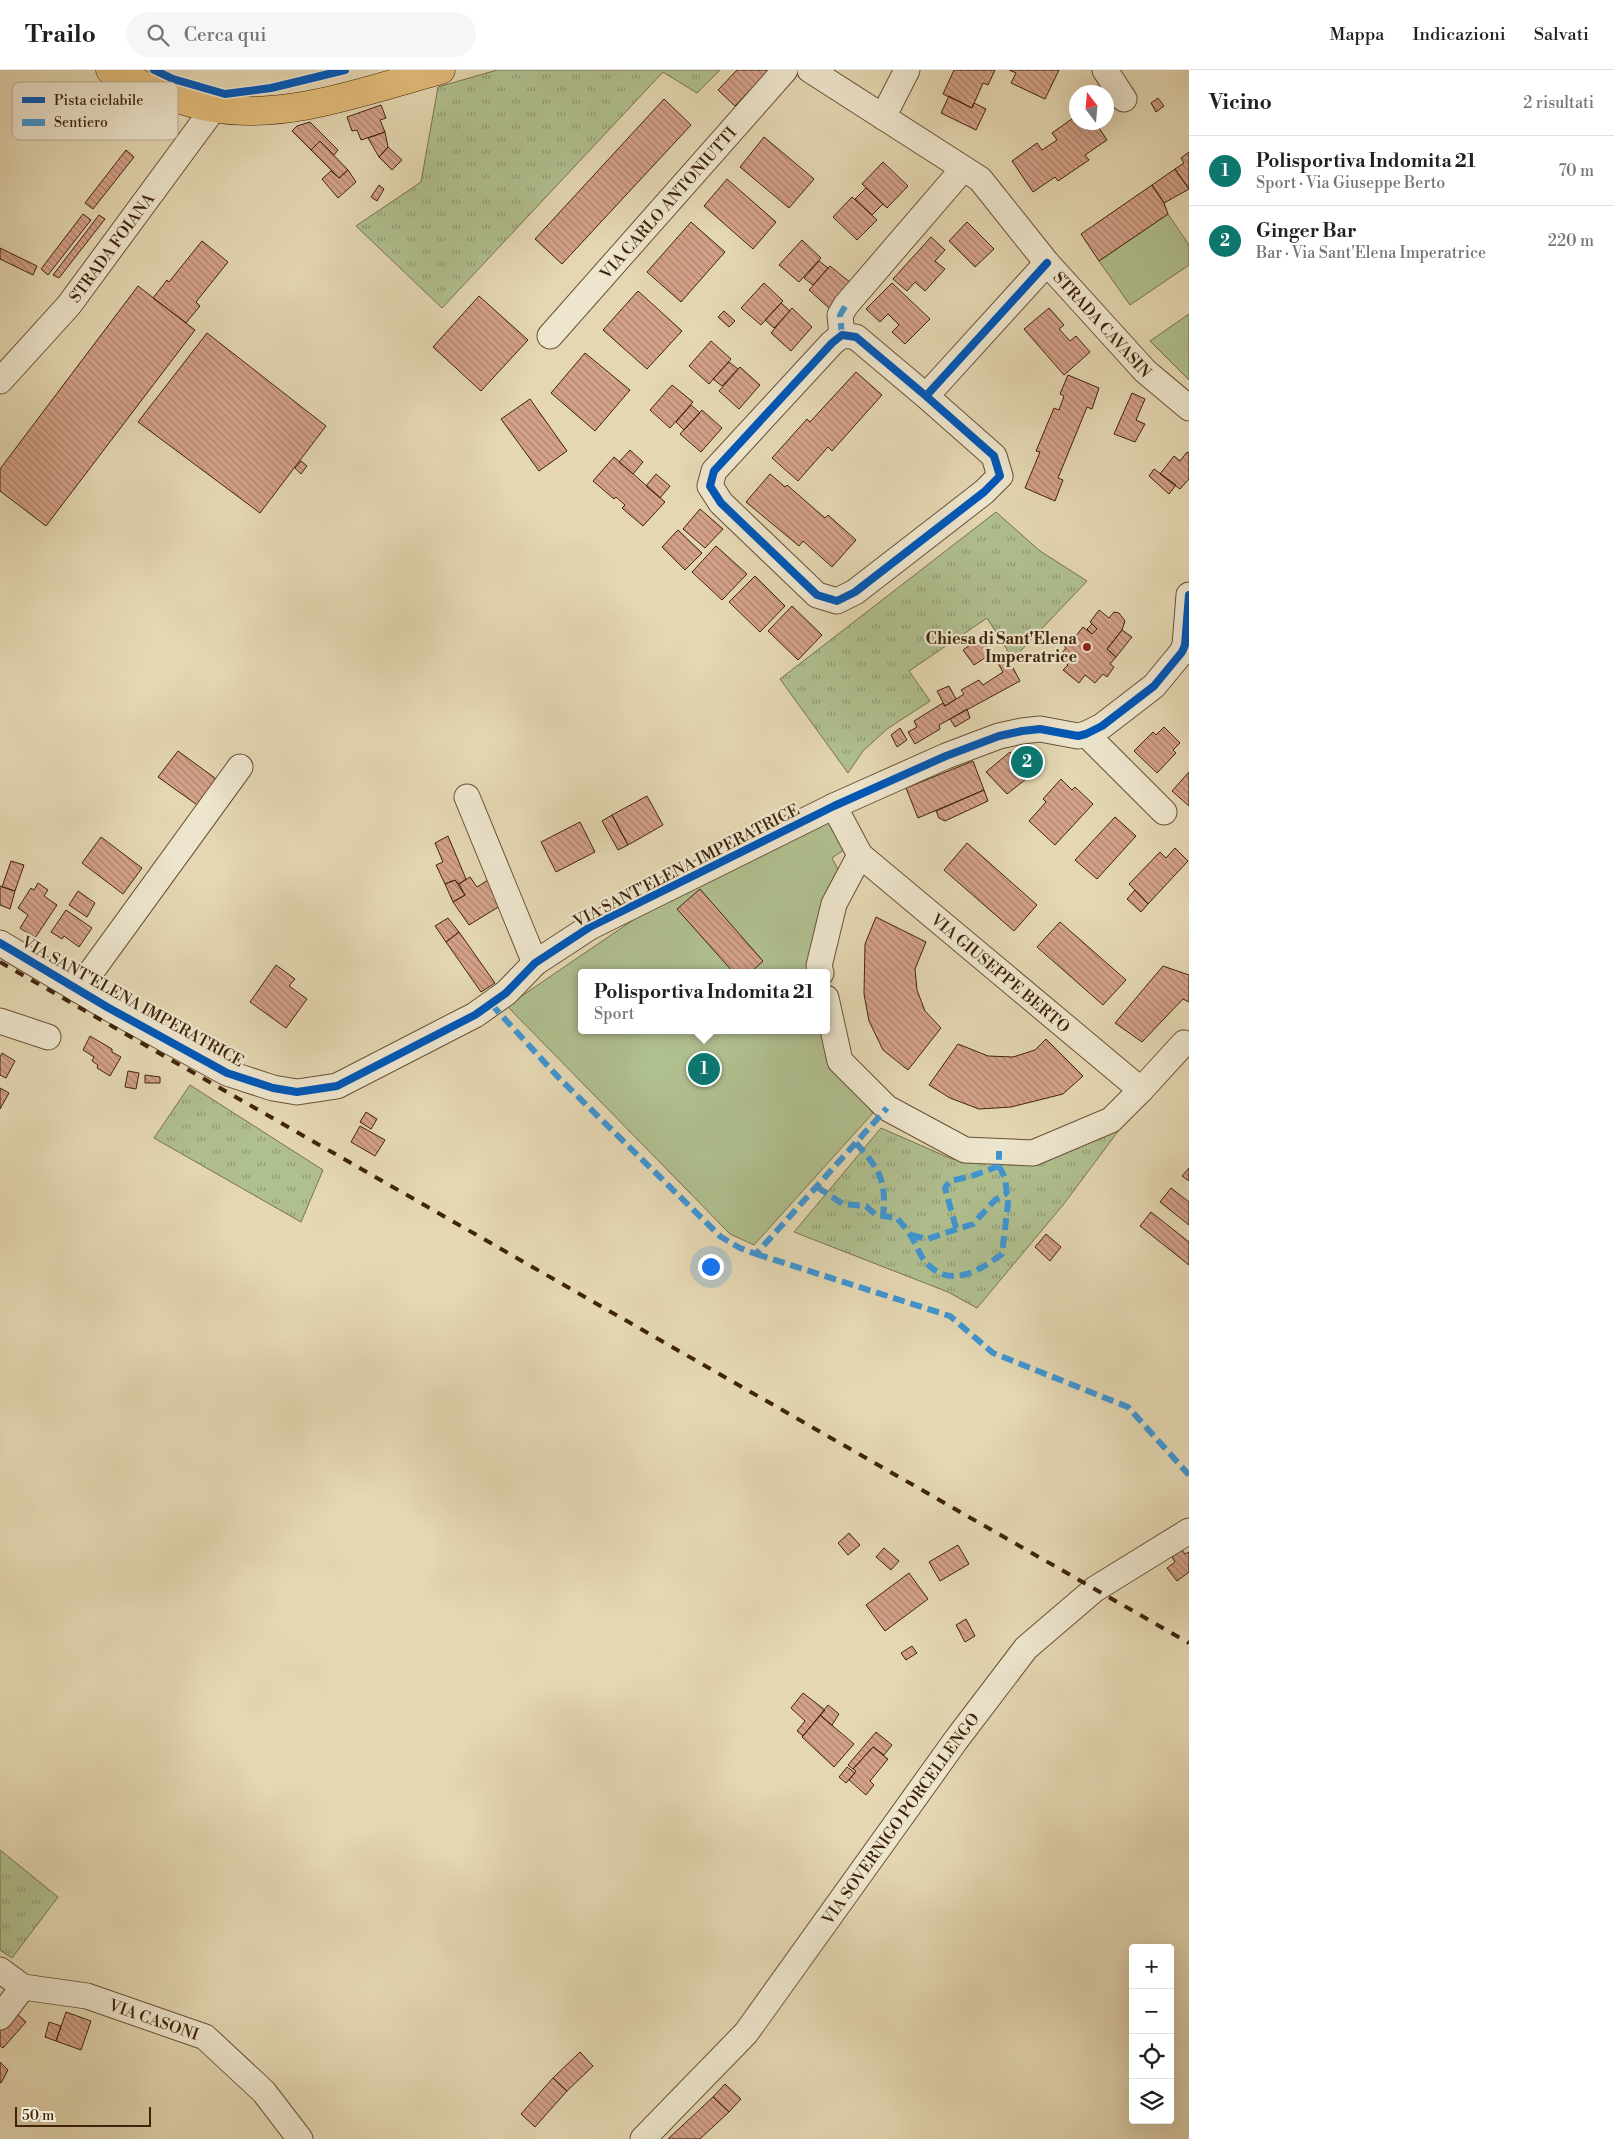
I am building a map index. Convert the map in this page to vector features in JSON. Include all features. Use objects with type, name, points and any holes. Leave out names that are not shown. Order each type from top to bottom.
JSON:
[{"type":"main road","points":[[110,70],[138,82]]},
{"type":"main road","points":[[178,99],[214,108],[245,112],[280,109],[319,102],[441,70]]},
{"type":"street","name":"VIA CARLO ANTONIUTTI","points":[[550,336],[785,70]]},
{"type":"street","name":"STRADA CAVASIN","points":[[810,70],[980,179],[1047,263],[1145,371],[1189,408]]},
{"type":"street","points":[[882,117],[907,70]]},
{"type":"street","points":[[1105,70],[1124,99]]},
{"type":"street","name":"STRADA FOIANA","points":[[0,380],[69,305],[214,108]]},
{"type":"street","points":[[842,335],[840,315],[846,305],[963,169]]},
{"type":"street","points":[[926,396],[1047,263]]},
{"type":"street","points":[[842,335],[856,337],[926,396],[994,456],[1000,476],[984,492],[855,592],[837,601],[817,595],[721,503],[710,486],[714,471],[832,343],[842,335]]},
{"type":"street","points":[[1164,812],[1086,734],[1102,726],[1154,686],[1182,652],[1188,628],[1189,596]]},
{"type":"street","name":"VIA SANT'ELENA IMPERATRICE","points":[[0,943],[78,990],[227,1073],[273,1088],[296,1092],[337,1086],[475,1015],[506,993],[535,963],[590,927],[834,806],[946,756],[999,736],[1022,730],[1040,729],[1078,736],[1086,734]]},
{"type":"street","points":[[78,990],[240,767]]},
{"type":"street","points":[[467,797],[535,963]]},
{"type":"street","name":"VIA GIUSEPPE BERTO","points":[[834,806],[860,856],[1141,1090]]},
{"type":"street","points":[[820,969],[834,904],[860,856]]},
{"type":"street","points":[[830,1016],[840,1061],[888,1108],[965,1150],[1033,1152],[1111,1120],[1184,1043]]},
{"type":"street","points":[[0,1021],[48,1037]]},
{"type":"street","name":"VIA SOVERNIGO PORCELLENGO","points":[[643,2139],[746,2033],[950,1748],[1026,1648],[1095,1589],[1189,1531]]},
{"type":"street","name":"VIA CASONI","points":[[0,1970],[23,1987],[87,1996],[205,2037],[264,2092],[300,2139]]},
{"type":"street","points":[[0,2017],[23,1987]]},
{"type":"green space","points":[[497,70],[720,70],[697,93],[663,72],[442,308],[356,226],[421,182],[438,87]]},
{"type":"green space","points":[[1168,214],[1189,245],[1189,265],[1130,305],[1099,261]]},
{"type":"green space","points":[[1189,314],[1189,380],[1150,341]]},
{"type":"green space","points":[[996,512],[1040,551],[1087,581],[1013,659],[987,618],[909,671],[930,701],[887,729],[863,751],[848,773],[780,679]]},
{"type":"green space","points":[[831,818],[848,847],[832,858],[841,875],[815,969],[578,969],[578,1034],[825,1034],[829,1063],[873,1113],[754,1245],[730,1234],[507,1006],[639,916]]},
{"type":"green space","points":[[190,1085],[323,1170],[301,1222],[154,1138]]},
{"type":"green space","points":[[1122,1126],[1063,1205],[977,1308],[948,1292],[794,1232],[881,1128],[952,1159],[1046,1159]]},
{"type":"green space","points":[[0,1850],[58,1897],[12,1958],[0,1950]]},
{"type":"building","points":[[737,70],[769,70],[735,106],[718,90]]},
{"type":"building","points":[[954,70],[995,70],[988,85],[983,83],[972,108],[943,94]]},
{"type":"building","points":[[1009,70],[1059,70],[1045,99],[1011,83],[1016,73]]},
{"type":"building","points":[[949,96],[972,108],[974,103],[986,109],[976,130],[941,113]]},
{"type":"building","points":[[1158,98],[1164,106],[1156,112],[1151,103]]},
{"type":"building","points":[[664,99],[691,125],[562,264],[535,239]]},
{"type":"building","points":[[381,105],[386,118],[380,120],[385,132],[361,140],[357,130],[352,131],[347,117]]},
{"type":"building","points":[[1069,121],[1069,130],[1100,130],[1107,140],[1085,155],[1089,160],[1058,181],[1055,177],[1033,192],[1012,161],[1037,143],[1042,150],[1057,140],[1052,133]]},
{"type":"building","points":[[310,122],[338,150],[334,155],[320,141],[311,150],[292,131],[297,126]]},
{"type":"building","points":[[385,132],[388,147],[379,157],[368,138]]},
{"type":"building","points":[[764,137],[814,179],[789,208],[740,167]]},
{"type":"building","points":[[320,141],[348,170],[339,178],[311,150]]},
{"type":"building","points":[[388,147],[402,160],[392,170],[379,157]]},
{"type":"building","points":[[126,150],[134,157],[93,209],[85,203]]},
{"type":"building","points":[[1189,152],[1189,189],[1175,169],[1184,163],[1181,158]]},
{"type":"building","points":[[883,162],[908,186],[887,208],[862,184]]},
{"type":"building","points":[[1175,169],[1189,189],[1164,203],[1152,185]]},
{"type":"building","points":[[348,170],[356,182],[338,198],[322,179],[331,171],[339,178]]},
{"type":"building","points":[[727,179],[776,222],[753,249],[704,206]]},
{"type":"building","points":[[379,185],[384,189],[377,201],[371,197]]},
{"type":"building","points":[[1152,185],[1164,203],[1168,214],[1099,261],[1081,234]]},
{"type":"building","points":[[866,188],[883,204],[872,215],[855,199]]},
{"type":"building","points":[[852,197],[877,220],[857,240],[833,217]]},
{"type":"building","points":[[83,214],[91,220],[48,275],[41,269]]},
{"type":"building","points":[[99,215],[105,219],[59,278],[53,275]]},
{"type":"building","points":[[691,222],[725,252],[681,302],[647,272]]},
{"type":"building","points":[[967,222],[994,249],[975,267],[949,241]]},
{"type":"building","points":[[931,237],[945,250],[935,261],[945,269],[925,291],[915,282],[907,291],[893,279]]},
{"type":"building","points":[[802,240],[821,258],[799,282],[779,265]]},
{"type":"building","points":[[202,241],[228,262],[196,302],[200,306],[186,323],[153,298],[167,280],[169,282]]},
{"type":"building","points":[[0,248],[37,266],[33,275],[0,259]]},
{"type":"building","points":[[819,261],[828,268],[813,285],[804,278]]},
{"type":"building","points":[[830,266],[851,283],[829,308],[809,290]]},
{"type":"building","points":[[764,283],[783,301],[761,325],[741,308]]},
{"type":"building","points":[[892,283],[930,319],[905,344],[892,332],[899,325],[888,314],[880,322],[866,309]]},
{"type":"building","points":[[138,286],[195,330],[46,526],[0,491],[0,469]]},
{"type":"building","points":[[638,291],[682,331],[647,369],[603,330]]},
{"type":"building","points":[[479,296],[528,340],[481,391],[433,347]]},
{"type":"building","points":[[781,303],[790,311],[774,328],[765,320]]},
{"type":"building","points":[[792,308],[812,327],[791,351],[771,333]]},
{"type":"building","points":[[1049,308],[1064,325],[1059,329],[1070,341],[1076,336],[1090,352],[1064,375],[1024,329]]},
{"type":"building","points":[[724,311],[735,321],[729,327],[718,317]]},
{"type":"building","points":[[207,333],[326,426],[260,513],[138,422]]},
{"type":"building","points":[[711,341],[731,359],[709,384],[689,366]]},
{"type":"building","points":[[585,353],[630,390],[595,431],[551,393]]},
{"type":"building","points":[[729,362],[738,369],[722,386],[713,379]]},
{"type":"building","points":[[740,367],[760,385],[739,409],[719,391]]},
{"type":"building","points":[[856,372],[882,395],[832,451],[828,447],[798,481],[772,458],[807,419],[810,422]]},
{"type":"building","points":[[1068,375],[1099,388],[1092,409],[1087,407],[1058,478],[1063,480],[1055,501],[1025,488],[1040,452],[1036,451],[1054,408],[1059,410],[1064,396],[1060,394]]},
{"type":"building","points":[[672,385],[693,402],[670,428],[650,410]]},
{"type":"building","points":[[1132,393],[1145,399],[1136,420],[1145,424],[1135,442],[1114,434]]},
{"type":"building","points":[[530,399],[567,451],[539,471],[501,419]]},
{"type":"building","points":[[691,405],[700,413],[684,430],[676,422]]},
{"type":"building","points":[[702,410],[722,428],[701,452],[680,434]]},
{"type":"building","points":[[630,450],[643,462],[633,474],[619,462]]},
{"type":"building","points":[[1187,452],[1189,453],[1189,479],[1180,489],[1160,474],[1174,456],[1180,461]]},
{"type":"building","points":[[614,457],[665,502],[643,526],[622,508],[625,505],[616,497],[614,499],[593,481]]},
{"type":"building","points":[[301,461],[307,466],[301,474],[295,468]]},
{"type":"building","points":[[1154,469],[1176,485],[1169,494],[1149,476]]},
{"type":"building","points":[[656,474],[670,486],[660,498],[646,486]]},
{"type":"building","points":[[770,474],[785,487],[787,485],[825,518],[828,515],[856,540],[832,567],[803,541],[799,546],[746,502]]},
{"type":"building","points":[[700,509],[723,529],[705,548],[683,529]]},
{"type":"building","points":[[678,530],[702,553],[685,570],[662,547]]},
{"type":"building","points":[[716,546],[747,574],[722,600],[692,572]]},
{"type":"building","points":[[755,576],[785,606],[760,632],[729,602]]},
{"type":"building","points":[[792,606],[822,635],[798,660],[768,631]]},
{"type":"building","name":"Chiesa di Sant'Elena Imperatrice","points":[[1099,610],[1109,618],[1114,612],[1119,613],[1125,621],[1122,630],[1107,649],[1116,657],[1110,664],[1114,667],[1107,677],[1103,674],[1095,683],[1085,675],[1079,683],[1063,670],[1068,665],[1059,657],[1066,648],[1063,645],[1071,634],[1075,637],[1083,627],[1092,634],[1097,629],[1090,622]]},
{"type":"building","points":[[1092,624],[1097,629],[1092,634],[1087,629]]},
{"type":"building","points":[[1122,630],[1132,637],[1116,657],[1107,649]]},
{"type":"building","points":[[980,638],[991,654],[974,665],[963,650]]},
{"type":"building","points":[[1005,653],[1020,681],[939,725],[940,729],[915,744],[908,732],[917,727],[914,721],[943,703],[945,706],[964,694],[961,690],[979,680],[983,685],[1003,672],[995,658]]},
{"type":"building","points":[[949,686],[956,699],[945,706],[937,691]]},
{"type":"building","points":[[967,709],[970,718],[955,727],[950,719]]},
{"type":"building","points":[[1164,727],[1180,743],[1173,750],[1176,753],[1157,773],[1134,751],[1153,732],[1156,735]]},
{"type":"building","points":[[900,728],[907,740],[897,747],[891,735]]},
{"type":"building","points":[[178,751],[219,781],[200,807],[158,777]]},
{"type":"building","points":[[1010,752],[1030,776],[1007,794],[986,772]]},
{"type":"building","points":[[973,761],[984,790],[918,818],[906,788]]},
{"type":"building","points":[[1189,772],[1189,806],[1172,791]]},
{"type":"building","points":[[1061,779],[1072,790],[1075,787],[1093,804],[1055,845],[1029,821],[1046,802],[1043,799]]},
{"type":"building","points":[[984,790],[988,801],[945,821],[939,818],[936,811]]},
{"type":"building","points":[[647,796],[663,825],[628,845],[612,815]]},
{"type":"building","points":[[612,815],[628,845],[618,850],[602,821]]},
{"type":"building","points":[[1115,817],[1136,836],[1097,879],[1075,860]]},
{"type":"building","points":[[580,822],[595,852],[556,872],[541,842]]},
{"type":"building","points":[[448,836],[466,879],[459,884],[455,880],[445,884],[436,865],[443,862],[435,843]]},
{"type":"building","points":[[101,837],[142,868],[123,894],[82,863]]},
{"type":"building","points":[[967,843],[1037,905],[1014,931],[944,870]]},
{"type":"building","points":[[1175,848],[1188,861],[1148,904],[1129,884],[1160,852],[1166,858]]},
{"type":"building","points":[[11,861],[24,865],[15,891],[2,887]]},
{"type":"building","points":[[470,877],[477,887],[488,880],[500,906],[469,925],[453,902],[465,895],[459,884]]},
{"type":"building","points":[[455,880],[465,895],[453,902],[445,884]]},
{"type":"building","points":[[38,883],[48,890],[44,896],[57,905],[35,938],[20,928],[28,915],[18,908],[31,888],[34,890]]},
{"type":"building","points":[[0,886],[15,891],[10,909],[0,905]]},
{"type":"building","points":[[700,889],[763,961],[754,969],[730,969],[677,909]]},
{"type":"building","points":[[1135,890],[1148,904],[1141,912],[1127,899]]},
{"type":"building","points":[[78,891],[95,903],[87,917],[69,905]]},
{"type":"building","points":[[66,910],[92,928],[79,947],[64,936],[62,939],[51,932]]},
{"type":"building","points":[[876,917],[926,942],[915,969],[917,990],[925,1011],[941,1028],[908,1070],[883,1050],[869,1021],[864,994],[865,944]]},
{"type":"building","points":[[448,918],[459,932],[446,942],[435,926]]},
{"type":"building","points":[[1060,922],[1126,980],[1103,1005],[1037,947]]},
{"type":"building","points":[[459,932],[495,983],[481,992],[446,942]]},
{"type":"building","points":[[276,965],[295,979],[289,986],[307,999],[286,1028],[250,1002]]},
{"type":"building","points":[[1163,966],[1189,975],[1189,1002],[1183,999],[1142,1042],[1115,1023]]},
{"type":"building","points":[[90,1036],[112,1049],[112,1052],[121,1057],[110,1076],[97,1068],[98,1065],[92,1061],[94,1057],[83,1050]]},
{"type":"building","points":[[1046,1039],[1083,1076],[1063,1094],[1011,1107],[979,1109],[950,1098],[929,1085],[958,1044],[988,1056],[1013,1057],[1035,1050]]},
{"type":"building","points":[[2,1053],[15,1061],[6,1078],[0,1075],[0,1057]]},
{"type":"building","points":[[128,1071],[139,1073],[136,1089],[125,1087]]},
{"type":"building","points":[[145,1075],[160,1077],[160,1083],[145,1083]]},
{"type":"building","points":[[0,1088],[9,1093],[0,1109]]},
{"type":"building","points":[[366,1112],[377,1119],[371,1129],[360,1122]]},
{"type":"building","points":[[360,1126],[385,1140],[375,1156],[351,1142]]},
{"type":"building","points":[[1189,1168],[1189,1181],[1182,1176]]},
{"type":"building","points":[[1171,1188],[1189,1202],[1189,1225],[1160,1202]]},
{"type":"building","points":[[1151,1212],[1189,1242],[1189,1265],[1140,1226]]},
{"type":"building","points":[[1046,1234],[1061,1247],[1050,1261],[1035,1247]]},
{"type":"building","points":[[849,1533],[860,1545],[848,1555],[838,1543]]},
{"type":"building","points":[[958,1545],[969,1564],[940,1581],[929,1562]]},
{"type":"building","points":[[884,1548],[899,1561],[891,1570],[876,1557]]},
{"type":"building","points":[[1182,1550],[1185,1554],[1189,1552],[1189,1572],[1177,1581],[1167,1568],[1175,1562],[1172,1557]]},
{"type":"building","points":[[909,1573],[928,1599],[885,1631],[866,1605]]},
{"type":"building","points":[[966,1619],[975,1636],[965,1642],[956,1625]]},
{"type":"building","points":[[912,1646],[917,1653],[906,1660],[901,1653]]},
{"type":"building","points":[[803,1693],[825,1710],[803,1736],[797,1731],[805,1721],[791,1708]]},
{"type":"building","points":[[828,1705],[839,1714],[832,1725],[820,1715]]},
{"type":"building","points":[[820,1715],[854,1744],[834,1767],[802,1737]]},
{"type":"building","points":[[876,1732],[892,1745],[884,1755],[873,1747],[853,1769],[848,1765]]},
{"type":"building","points":[[873,1747],[888,1759],[870,1781],[874,1785],[866,1795],[849,1780],[856,1771],[853,1769]]},
{"type":"building","points":[[847,1767],[855,1773],[846,1783],[839,1777]]},
{"type":"building","points":[[15,2012],[26,2022],[3,2048],[0,2046],[0,2029]]},
{"type":"building","points":[[66,2012],[91,2021],[81,2050],[56,2041]]},
{"type":"building","points":[[49,2022],[61,2026],[56,2041],[45,2037]]},
{"type":"building","points":[[580,2052],[593,2066],[567,2091],[553,2078]]},
{"type":"building","points":[[0,2062],[8,2070],[1,2083],[0,2082]]},
{"type":"building","points":[[553,2078],[567,2091],[535,2127],[521,2114]]},
{"type":"building","points":[[725,2084],[741,2099],[729,2112],[713,2097]]},
{"type":"building","points":[[713,2097],[729,2112],[700,2139],[668,2139]]},
{"type":"railway","points":[[0,962],[1189,1643]]},
{"type":"marked path","points":[[842,335],[840,315],[846,305]]},
{"type":"marked path","points":[[491,1004],[559,1078],[721,1237],[740,1248],[756,1254],[887,1108]]},
{"type":"marked path","points":[[856,1143],[880,1176],[884,1193],[883,1216]]},
{"type":"marked path","points":[[817,1187],[843,1204],[866,1206],[876,1215],[897,1218],[911,1236],[924,1260],[933,1269],[943,1274],[963,1275],[983,1267],[1002,1254],[1008,1203],[1005,1178],[999,1166],[999,1151]]},
{"type":"marked path","points":[[956,1228],[945,1188],[950,1181],[972,1176],[999,1166]]},
{"type":"marked path","points":[[911,1235],[927,1239],[973,1224],[995,1200],[1007,1193]]},
{"type":"marked path","points":[[756,1254],[950,1316],[993,1353],[1128,1407],[1189,1475]]},
{"type":"cycle path","points":[[154,70],[173,79],[225,94],[271,88],[345,70]]},
{"type":"cycle path","points":[[926,396],[994,456],[1000,476],[984,492],[855,592],[837,601],[817,595],[721,503],[710,486],[714,471],[832,343],[842,335],[856,337],[926,396],[1047,263]]},
{"type":"cycle path","points":[[0,943],[107,1007],[227,1073],[273,1088],[297,1092],[337,1086],[475,1015],[506,993],[535,963],[590,927],[834,806],[946,756],[999,736],[1040,729],[1078,736],[1102,726],[1154,686],[1182,652],[1185,645],[1189,595]]},
{"type":"place","name":"Chiesa di Sant'Elena Imperatrice","points":[[1087,647]]},
{"type":"place","name":"Ginger Bar","points":[[1027,762]]},
{"type":"place","name":"Polisportiva Indomita 21","points":[[704,1069]]}]
